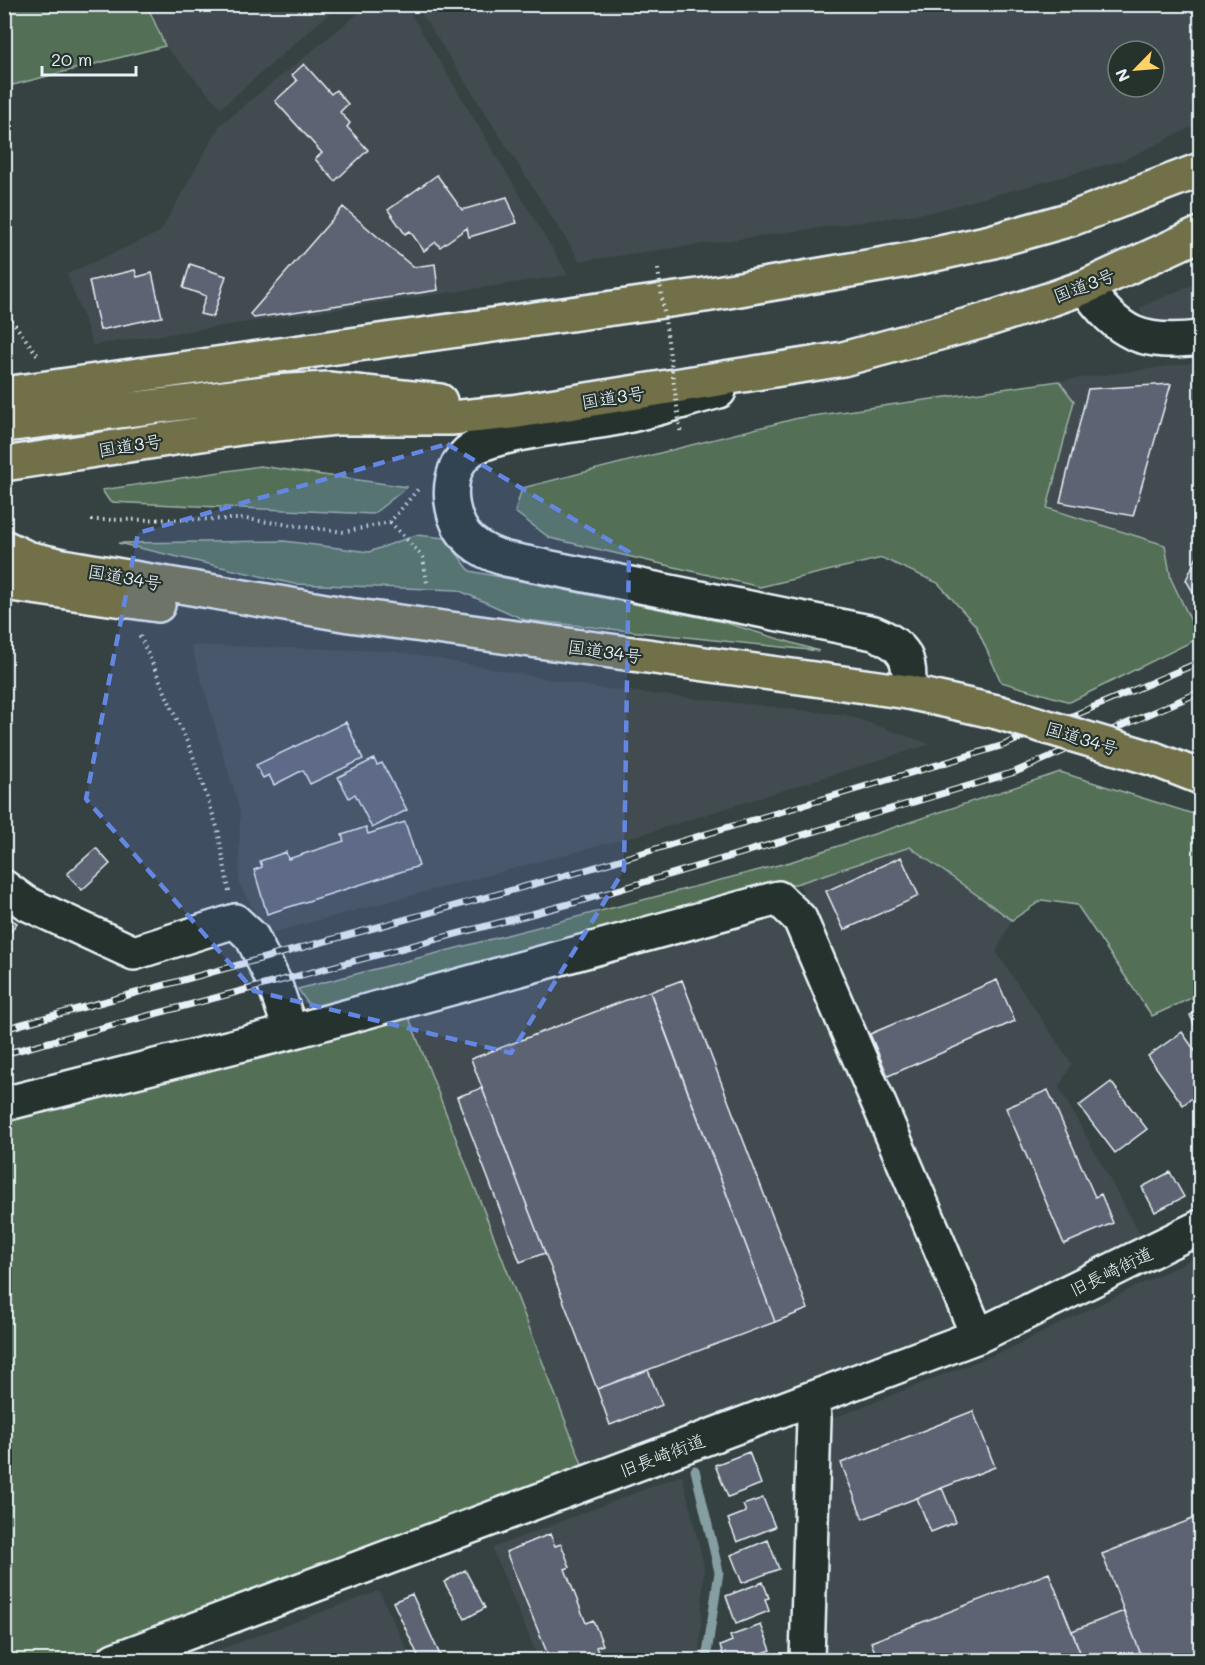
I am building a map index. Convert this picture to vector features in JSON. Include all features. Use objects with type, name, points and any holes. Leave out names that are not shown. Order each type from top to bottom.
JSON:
[{"type":"highway","points":[[4,394],[705,295],[908,260],[990,242],[1071,219],[1200,170]]},
{"type":"highway","name":"国道3号","points":[[4,464],[248,427],[336,418],[451,418],[591,401],[843,359],[983,321],[1085,287],[1200,234]]},
{"type":"highway","points":[[4,425],[273,393],[328,389],[479,405],[591,401]]},
{"type":"highway","name":"国道34号","points":[[4,546],[27,558],[63,566],[349,615],[908,692],[997,712],[1154,759],[1200,777]]},
{"type":"highway","points":[[4,583],[212,613],[349,615]]},
{"type":"street","points":[[1085,287],[1104,314],[1126,330],[1150,339],[1175,341],[1200,338]]},
{"type":"street","points":[[843,359],[619,418],[485,444],[467,452],[455,468],[452,489],[453,509],[470,542],[496,556],[874,633],[891,640],[905,654],[910,672],[908,692]]},
{"type":"street","points":[[4,887],[26,903],[134,953],[235,921],[252,937],[274,982],[291,1032]]},
{"type":"street","points":[[4,1104],[291,1032],[778,898],[800,919],[978,1336]]},
{"type":"street","name":"旧長崎街道","points":[[114,1660],[978,1336],[1199,1230]]},
{"type":"street","points":[[807,1660],[814,1418],[812,1399]]},
{"type":"path","points":[[658,269],[681,435]]},
{"type":"path","points":[[4,310],[39,358]]},
{"type":"path","points":[[91,520],[246,519],[344,532],[390,522],[423,483]]},
{"type":"path","points":[[390,522],[423,557],[427,583]]},
{"type":"path","points":[[138,631],[192,753],[218,830],[235,921]]},
{"type":"highlighted area","points":[[447,444],[629,552],[624,870],[511,1053],[254,991],[86,799],[138,533]]},
{"type":"shaded area","points":[[405,4],[568,275],[93,345],[67,274],[160,232],[220,125],[359,13],[388,5]]},
{"type":"shaded area","points":[[147,5],[339,5],[221,108],[165,46]]},
{"type":"shaded area","points":[[416,5],[1200,5],[1200,123],[1124,160],[932,212],[580,261]]},
{"type":"shaded area","points":[[1200,281],[1200,321],[1150,327],[1139,308]]},
{"type":"shaded area","points":[[1200,362],[1200,638],[1171,579],[1165,545],[1047,508],[1074,401],[1059,381]]},
{"type":"shaded area","points":[[191,645],[394,651],[598,688],[846,715],[930,744],[650,832],[267,934],[239,884],[240,811]]},
{"type":"shaded area","points":[[910,847],[1012,920],[996,952],[1072,1064],[1059,1087],[1145,1243],[984,1313],[799,883]]},
{"type":"shaded area","points":[[779,916],[793,937],[956,1326],[584,1469],[408,1015]]},
{"type":"shaded area","points":[[1192,1259],[1200,1274],[1200,1660],[826,1660],[829,1420],[1011,1348]]},
{"type":"shaded area","points":[[682,1475],[704,1566],[699,1660],[539,1660],[492,1548]]},
{"type":"shaded area","points":[[379,1591],[412,1660],[191,1660]]},
{"type":"green space","points":[[5,4],[147,5],[165,46],[5,87]]},
{"type":"green space","points":[[1059,381],[1074,401],[1047,508],[1165,545],[1171,579],[1199,638],[1070,702],[1001,682],[976,626],[938,583],[882,558],[760,587],[550,538],[515,512],[522,488],[798,418]]},
{"type":"green space","points":[[260,466],[407,487],[373,514],[110,502],[102,490]]},
{"type":"green space","points":[[416,535],[445,538],[470,571],[723,622],[819,651],[525,620],[458,590],[294,584],[118,543],[284,541],[369,552]]},
{"type":"green space","points":[[1060,772],[1200,816],[1200,994],[1152,1016],[1077,905],[1042,900],[1012,920],[910,847],[799,883],[310,1007],[298,989],[790,862]]},
{"type":"green space","points":[[408,1015],[584,1469],[86,1660],[5,1660],[5,1115]]},
{"type":"building","points":[[435,4],[457,4],[439,13]]},
{"type":"building","points":[[304,64],[331,94],[336,90],[348,104],[340,112],[350,123],[347,127],[368,150],[335,181],[315,159],[322,153],[275,101],[297,81],[292,75]]},
{"type":"building","points":[[437,175],[462,210],[507,197],[517,223],[469,237],[467,228],[440,247],[436,242],[424,251],[410,231],[405,234],[388,210]]},
{"type":"building","points":[[343,207],[413,267],[435,264],[438,290],[254,318],[250,314]]},
{"type":"building","points":[[190,264],[226,276],[213,317],[200,314],[206,296],[183,288]]},
{"type":"building","points":[[135,270],[137,277],[152,273],[162,317],[100,330],[89,281]]},
{"type":"building","points":[[1171,384],[1133,516],[1060,502],[1088,389]]},
{"type":"building","points":[[1200,523],[1200,604],[1186,580],[1199,552],[1195,525]]},
{"type":"building","points":[[346,722],[363,759],[310,784],[303,770],[274,785],[269,775],[263,778],[256,765]]},
{"type":"building","points":[[374,759],[377,765],[382,763],[407,810],[372,828],[355,794],[349,798],[338,777]]},
{"type":"building","points":[[405,822],[419,866],[267,914],[254,870],[262,867],[260,861],[286,852],[288,859],[344,841],[342,835],[366,827],[368,834]]},
{"type":"building","points":[[96,848],[110,864],[82,890],[67,874]]},
{"type":"building","points":[[901,857],[919,896],[844,930],[826,891]]},
{"type":"building","points":[[4,915],[17,923],[4,941]]},
{"type":"building","points":[[682,980],[808,1309],[775,1322],[650,992]]},
{"type":"building","points":[[997,980],[1015,1021],[888,1076],[870,1034]]},
{"type":"building","points":[[650,991],[775,1322],[597,1389],[471,1059]]},
{"type":"building","points":[[1200,1010],[1200,1038],[1190,1015]]},
{"type":"building","points":[[1182,1032],[1200,1058],[1200,1092],[1183,1105],[1148,1056]]},
{"type":"building","points":[[1111,1082],[1147,1129],[1115,1153],[1079,1106]]},
{"type":"building","points":[[482,1088],[545,1253],[520,1262],[457,1097]]},
{"type":"building","points":[[1048,1090],[1095,1197],[1101,1194],[1113,1223],[1064,1244],[1006,1108]]},
{"type":"building","points":[[1170,1172],[1184,1197],[1155,1212],[1142,1187]]},
{"type":"building","points":[[648,1370],[662,1405],[610,1425],[597,1389]]},
{"type":"building","points":[[973,1411],[995,1467],[863,1519],[841,1463]]},
{"type":"building","points":[[749,1452],[761,1484],[728,1497],[715,1465]]},
{"type":"building","points":[[942,1488],[956,1522],[931,1532],[917,1498]]},
{"type":"building","points":[[763,1498],[775,1527],[737,1542],[728,1519],[746,1512],[743,1505]]},
{"type":"building","points":[[1200,1516],[1200,1660],[1143,1660],[1102,1554]]},
{"type":"building","points":[[550,1534],[555,1546],[561,1544],[570,1567],[565,1569],[586,1623],[593,1620],[603,1645],[596,1647],[601,1660],[550,1660],[506,1552]]},
{"type":"building","points":[[768,1540],[779,1569],[742,1583],[731,1555]]},
{"type":"building","points":[[465,1570],[485,1608],[465,1619],[444,1582]]},
{"type":"building","points":[[1049,1573],[1083,1660],[878,1660],[871,1642]]},
{"type":"building","points":[[763,1582],[769,1598],[765,1599],[769,1611],[736,1624],[726,1596]]},
{"type":"building","points":[[412,1594],[440,1655],[429,1660],[420,1660],[393,1602]]},
{"type":"building","points":[[1124,1611],[1143,1660],[1083,1660],[1072,1631]]},
{"type":"building","points":[[761,1625],[771,1650],[744,1660],[725,1660],[720,1646],[732,1641],[730,1636]]},
{"type":"waterway","points":[[695,1470],[719,1572],[706,1660]]},
{"type":"railway","points":[[4,1029],[582,871],[1004,745],[1200,662]]},
{"type":"railway","points":[[4,1054],[584,900],[1015,772],[1200,692]]}]
